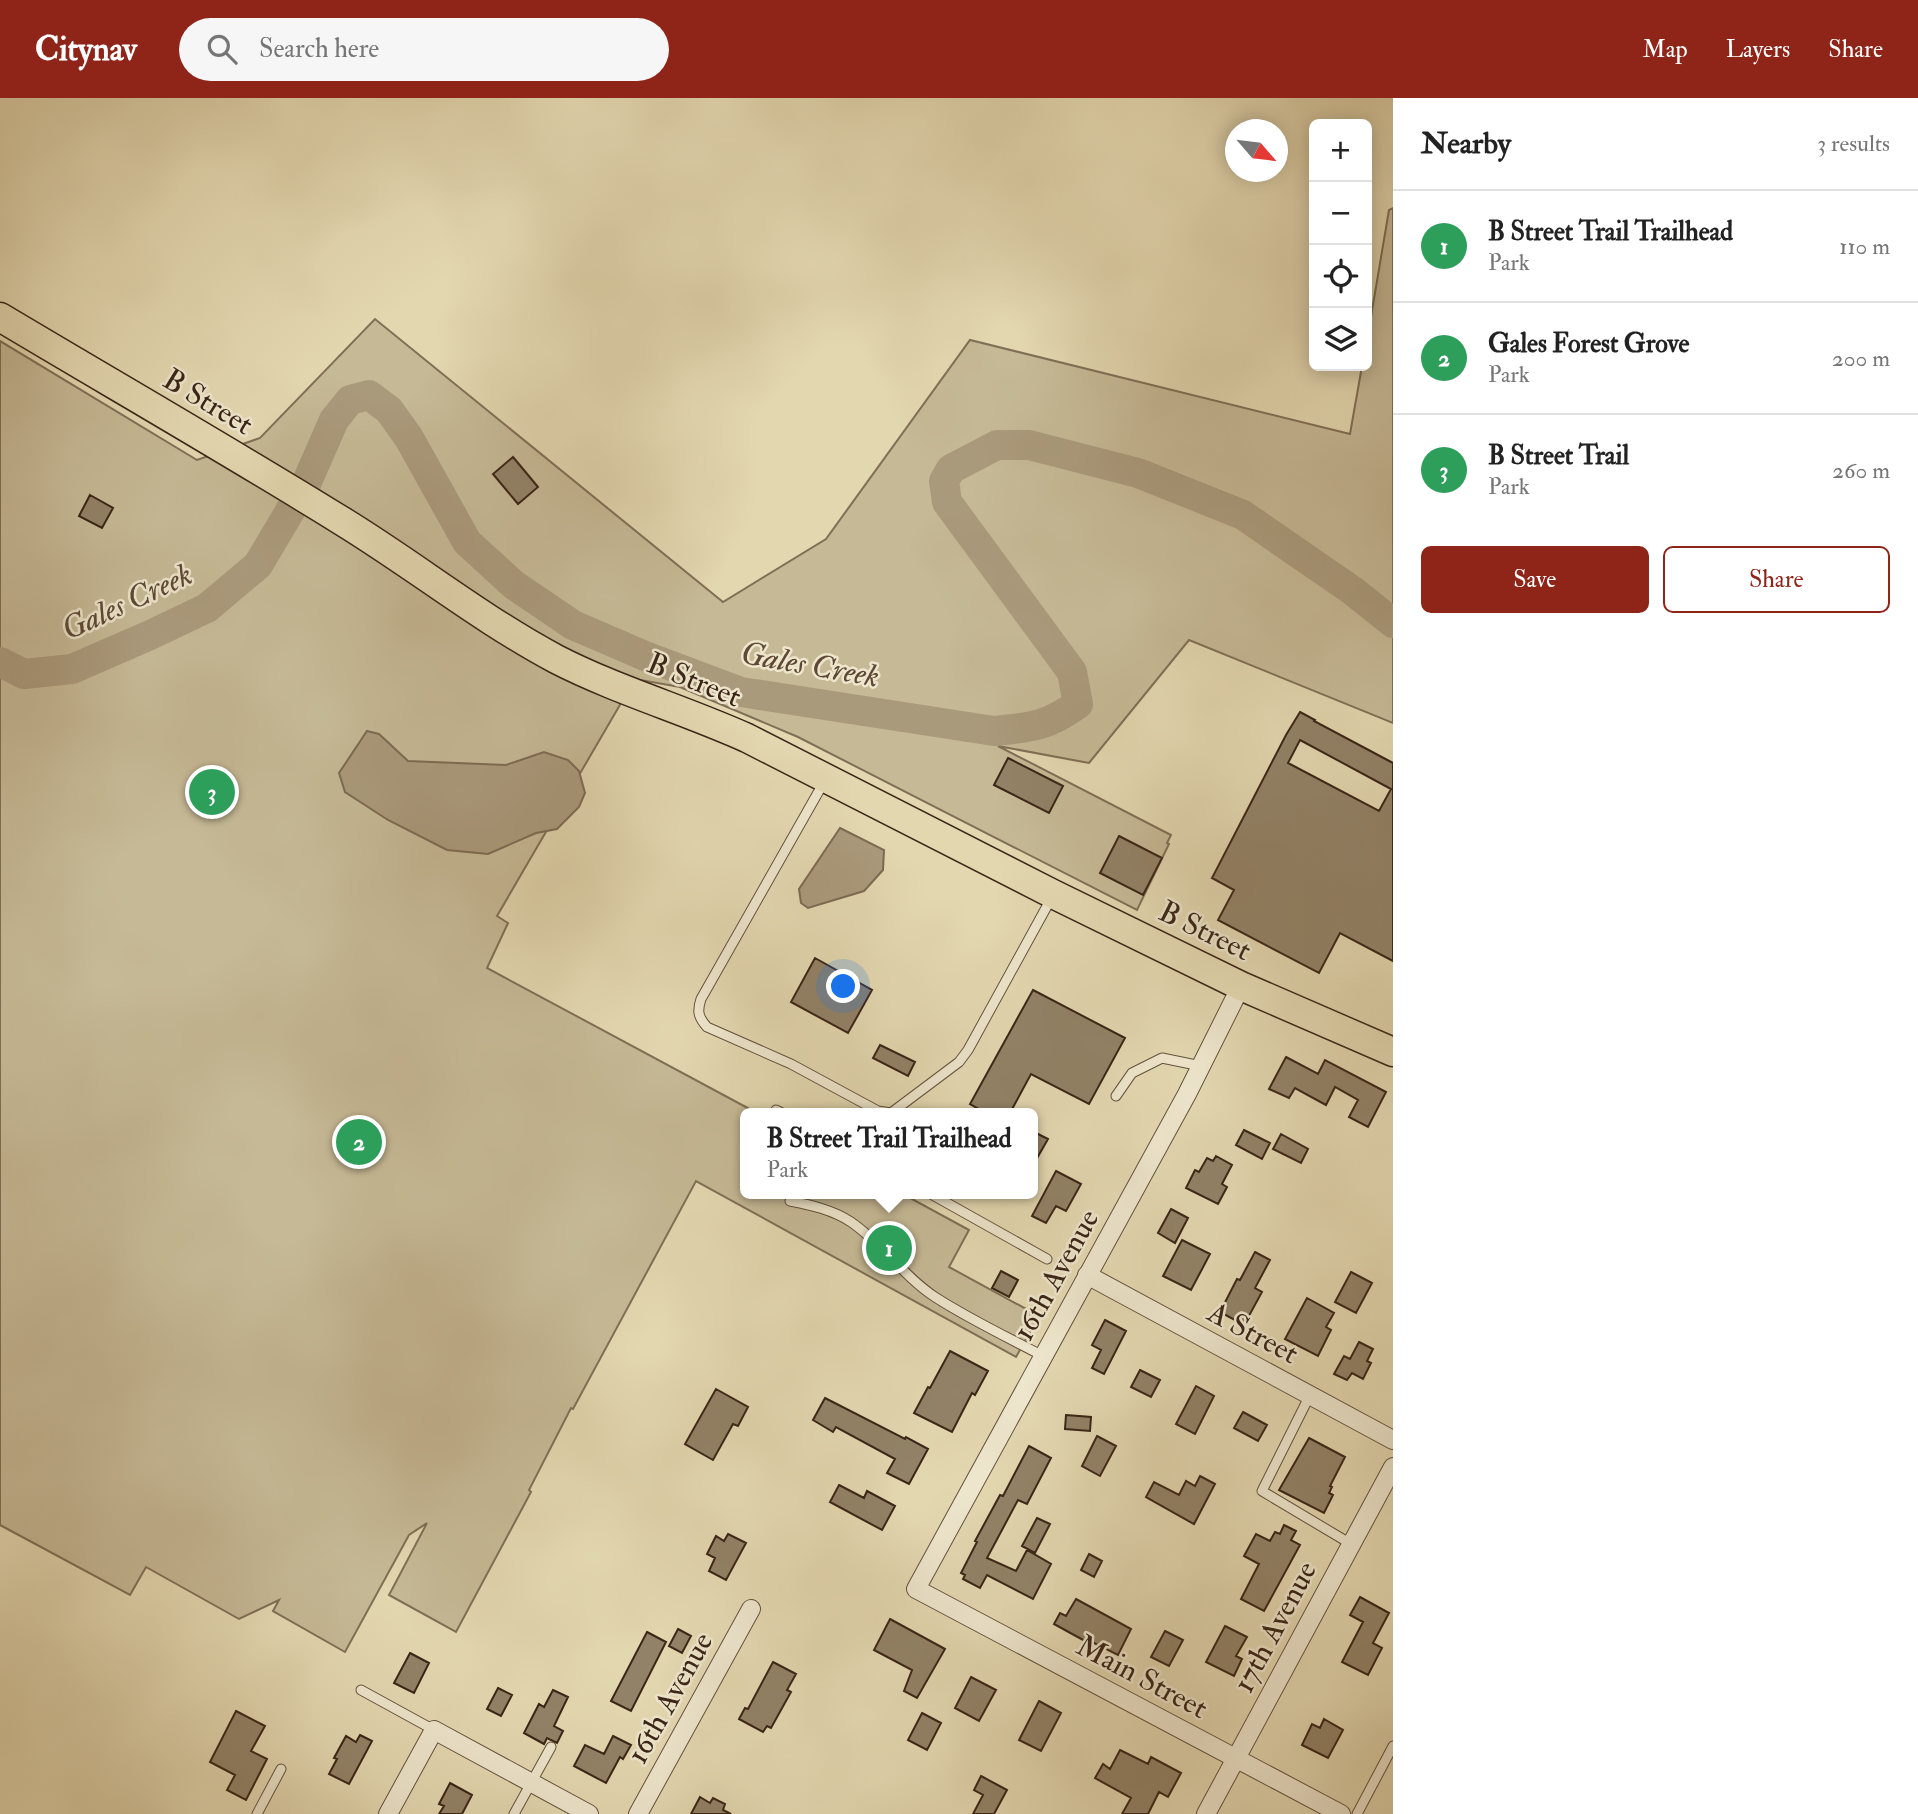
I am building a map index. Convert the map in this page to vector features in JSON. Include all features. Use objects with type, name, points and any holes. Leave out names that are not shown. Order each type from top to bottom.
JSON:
[{"type":"main road","name":"B Street","points":[[0,317],[343,521],[505,629],[557,659],[747,737],[1053,894],[1241,986],[1393,1052]]},
{"type":"street","name":"16th Avenue","points":[[916,1589],[1201,1066],[1241,986]]},
{"type":"street","name":"A Street","points":[[1087,1275],[1393,1440]]},
{"type":"street","name":"17th Avenue","points":[[1206,1814],[1393,1466]]},
{"type":"street","name":"Main Street","points":[[916,1589],[1341,1814]]},
{"type":"street","name":"16th Avenue","points":[[638,1814],[751,1609]]},
{"type":"street","points":[[388,1814],[435,1730],[589,1814]]},
{"type":"lane","points":[[826,777],[701,999],[698,1010],[700,1019],[707,1027],[791,1064],[872,1108]]},
{"type":"lane","points":[[898,1108],[959,1062],[968,1050],[1053,894]]},
{"type":"lane","points":[[1116,1096],[1132,1073],[1161,1058],[1201,1066]]},
{"type":"lane","points":[[940,1199],[1047,1259]]},
{"type":"lane","points":[[790,1201],[816,1207],[849,1220],[878,1244],[902,1271],[935,1297],[1043,1356]]},
{"type":"lane","points":[[1310,1395],[1262,1492],[1351,1544]]},
{"type":"lane","points":[[361,1690],[435,1730]]},
{"type":"lane","points":[[1357,1814],[1393,1746]]},
{"type":"lane","points":[[514,1814],[551,1747]]},
{"type":"lane","points":[[257,1814],[281,1769]]},
{"type":"shaded area","points":[[1393,208],[1393,723],[1189,640],[1089,763],[998,746],[1171,835],[1137,910],[798,737],[680,687],[635,679],[497,916],[508,923],[487,968],[748,1108],[740,1108],[740,1199],[912,1199],[969,1230],[949,1267],[1039,1316],[1016,1357],[696,1181],[573,1409],[571,1408],[529,1490],[531,1492],[456,1632],[389,1595],[427,1523],[409,1535],[345,1652],[273,1611],[279,1600],[239,1619],[146,1567],[130,1595],[0,1525],[0,341],[197,460],[260,438],[375,319],[723,602],[826,539],[970,340],[1350,434],[1361,371],[1372,371],[1372,310],[1389,210]]},
{"type":"shaded area","points":[[367,731],[379,734],[408,761],[506,765],[544,752],[568,760],[579,771],[585,793],[579,807],[557,829],[536,833],[488,854],[447,850],[388,820],[345,792],[339,773]]},
{"type":"shaded area","points":[[840,828],[884,850],[883,870],[864,891],[808,908],[801,903],[799,889]]},
{"type":"building","points":[[513,457],[538,487],[518,504],[493,474]]},
{"type":"building","points":[[90,495],[113,508],[102,528],[79,516]]},
{"type":"building","points":[[1300,712],[1393,763],[1393,961],[1340,933],[1319,973],[1218,920],[1234,890],[1212,878]],"holes":[[[1300,740],[1391,789],[1379,811],[1288,763]]]},
{"type":"building","points":[[1008,758],[1063,786],[1049,813],[994,785]]},
{"type":"building","points":[[1119,836],[1162,858],[1143,895],[1100,873]]},
{"type":"building","points":[[815,958],[872,990],[848,1033],[791,1002]]},
{"type":"building","points":[[1033,990],[1125,1038],[1089,1104],[1031,1074],[1013,1108],[977,1108],[970,1104]]},
{"type":"building","points":[[880,1045],[915,1062],[908,1076],[873,1058]]},
{"type":"building","points":[[1286,1057],[1318,1074],[1325,1060],[1386,1092],[1368,1127],[1349,1117],[1358,1100],[1335,1087],[1326,1105],[1295,1088],[1289,1098],[1269,1089]]},
{"type":"building","points":[[1244,1130],[1270,1143],[1262,1159],[1236,1145]]},
{"type":"building","points":[[1038,1134],[1048,1139],[1038,1156]]},
{"type":"building","points":[[1281,1134],[1308,1149],[1301,1163],[1273,1149]]},
{"type":"building","points":[[1216,1156],[1232,1165],[1222,1184],[1227,1187],[1218,1204],[1186,1188],[1195,1170],[1199,1172],[1207,1158],[1213,1161]]},
{"type":"building","points":[[1056,1171],[1081,1184],[1066,1211],[1056,1206],[1046,1223],[1032,1216]]},
{"type":"building","points":[[1171,1209],[1188,1218],[1175,1243],[1158,1233]]},
{"type":"building","points":[[1182,1240],[1210,1254],[1191,1290],[1163,1276]]},
{"type":"building","points":[[1255,1252],[1270,1260],[1255,1288],[1262,1292],[1244,1325],[1220,1312]]},
{"type":"building","points":[[1001,1271],[1018,1280],[1009,1297],[992,1288]]},
{"type":"building","points":[[1351,1272],[1372,1283],[1356,1313],[1335,1302]]},
{"type":"building","points":[[1307,1298],[1334,1313],[1326,1327],[1331,1330],[1318,1356],[1285,1339]]},
{"type":"building","points":[[1105,1320],[1126,1331],[1104,1374],[1092,1368],[1101,1350],[1092,1345]]},
{"type":"building","points":[[1359,1342],[1373,1349],[1367,1361],[1371,1363],[1363,1379],[1352,1373],[1347,1380],[1334,1374],[1344,1356],[1350,1359]]},
{"type":"building","points":[[950,1351],[988,1371],[975,1395],[972,1393],[952,1432],[914,1413]]},
{"type":"building","points":[[1140,1370],[1160,1380],[1151,1397],[1131,1387]]},
{"type":"building","points":[[1196,1386],[1214,1396],[1195,1434],[1176,1424]]},
{"type":"building","points":[[716,1389],[748,1407],[738,1426],[733,1424],[713,1460],[685,1444]]},
{"type":"building","points":[[825,1398],[928,1449],[909,1484],[887,1473],[895,1459],[836,1427],[833,1432],[813,1420]]},
{"type":"building","points":[[1243,1412],[1267,1425],[1258,1441],[1234,1428]]},
{"type":"building","points":[[1066,1415],[1091,1417],[1090,1431],[1065,1429]]},
{"type":"building","points":[[1097,1436],[1116,1446],[1100,1476],[1082,1466]]},
{"type":"building","points":[[1309,1438],[1345,1457],[1330,1486],[1332,1487],[1329,1493],[1333,1495],[1324,1513],[1279,1490]]},
{"type":"building","points":[[1029,1446],[1051,1458],[1027,1504],[1018,1500],[987,1558],[1016,1571],[1027,1550],[1051,1564],[1033,1599],[987,1575],[980,1588],[963,1579],[965,1575],[961,1573],[977,1542],[975,1541],[1000,1495],[1003,1496]]},
{"type":"building","points":[[1200,1476],[1215,1484],[1194,1524],[1146,1497],[1154,1482],[1179,1495],[1186,1481],[1195,1486]]},
{"type":"building","points":[[839,1485],[864,1498],[867,1491],[895,1506],[882,1530],[830,1502]]},
{"type":"building","points":[[1037,1518],[1050,1524],[1035,1553],[1022,1546]]},
{"type":"building","points":[[1284,1525],[1296,1531],[1291,1540],[1300,1545],[1264,1611],[1241,1599],[1259,1564],[1244,1556],[1256,1534],[1270,1541],[1275,1532],[1280,1534]]},
{"type":"building","points":[[728,1534],[746,1543],[726,1580],[709,1571],[715,1558],[707,1554],[716,1536],[724,1541]]},
{"type":"building","points":[[1089,1554],[1102,1561],[1094,1577],[1081,1570]]},
{"type":"building","points":[[1360,1597],[1389,1613],[1373,1643],[1382,1648],[1368,1675],[1342,1662],[1363,1622],[1350,1615]]},
{"type":"building","points":[[1076,1599],[1131,1629],[1118,1655],[1054,1624],[1060,1613],[1066,1616]]},
{"type":"building","points":[[890,1619],[945,1649],[917,1698],[904,1691],[912,1670],[874,1650]]},
{"type":"building","points":[[1225,1626],[1247,1637],[1236,1656],[1242,1659],[1234,1676],[1206,1662]]},
{"type":"building","points":[[678,1629],[691,1636],[682,1653],[669,1646]]},
{"type":"building","points":[[1165,1631],[1183,1640],[1169,1666],[1151,1657]]},
{"type":"building","points":[[647,1632],[666,1642],[631,1711],[611,1701]]},
{"type":"building","points":[[410,1653],[429,1663],[414,1693],[394,1683]]},
{"type":"building","points":[[773,1662],[796,1674],[787,1690],[791,1692],[771,1728],[767,1726],[763,1732],[739,1719],[745,1708],[748,1709]]},
{"type":"building","points":[[971,1677],[996,1690],[979,1721],[955,1708]]},
{"type":"building","points":[[498,1688],[512,1695],[501,1716],[487,1709]]},
{"type":"building","points":[[553,1690],[568,1697],[554,1726],[563,1731],[557,1743],[547,1738],[544,1744],[524,1733],[539,1704],[544,1707]]},
{"type":"building","points":[[1039,1701],[1061,1713],[1041,1751],[1019,1740]]},
{"type":"building","points":[[236,1711],[265,1726],[251,1751],[267,1759],[246,1800],[227,1790],[235,1775],[210,1762]]},
{"type":"building","points":[[922,1713],[941,1723],[927,1750],[908,1740]]},
{"type":"building","points":[[1324,1719],[1343,1730],[1328,1758],[1302,1745],[1312,1724],[1320,1728]]},
{"type":"building","points":[[360,1735],[372,1741],[349,1784],[329,1774],[346,1736],[356,1742]]},
{"type":"building","points":[[613,1736],[631,1745],[623,1759],[620,1757],[606,1783],[574,1766],[585,1745],[604,1754]]},
{"type":"building","points":[[1120,1750],[1148,1764],[1151,1757],[1181,1773],[1168,1797],[1159,1792],[1148,1814],[1122,1814],[1131,1798],[1095,1778],[1103,1764],[1110,1769]]},
{"type":"building","points":[[981,1776],[1007,1790],[994,1814],[973,1814],[983,1795],[974,1790]]},
{"type":"building","points":[[450,1783],[472,1795],[462,1814],[439,1814],[444,1806],[439,1804]]},
{"type":"building","points":[[700,1797],[710,1803],[713,1798],[725,1804],[723,1810],[731,1814],[691,1814]]},
{"type":"waterway","name":"Gales Creek","points":[[0,662],[24,674],[72,669],[207,608],[258,565],[306,484],[334,420],[350,400],[369,395],[389,410],[409,438],[467,542],[514,585],[573,625],[645,656],[741,692],[994,731],[1038,725],[1078,704],[1072,672],[947,502],[944,481],[951,469],[997,445],[1029,445],[1138,473],[1243,515],[1353,591],[1393,623]]},
{"type":"place","name":"B Street Trail","points":[[212,792]]},
{"type":"place","name":"Gales Forest Grove","points":[[359,1142]]},
{"type":"place","name":"B Street Trail Trailhead","points":[[889,1248]]}]
